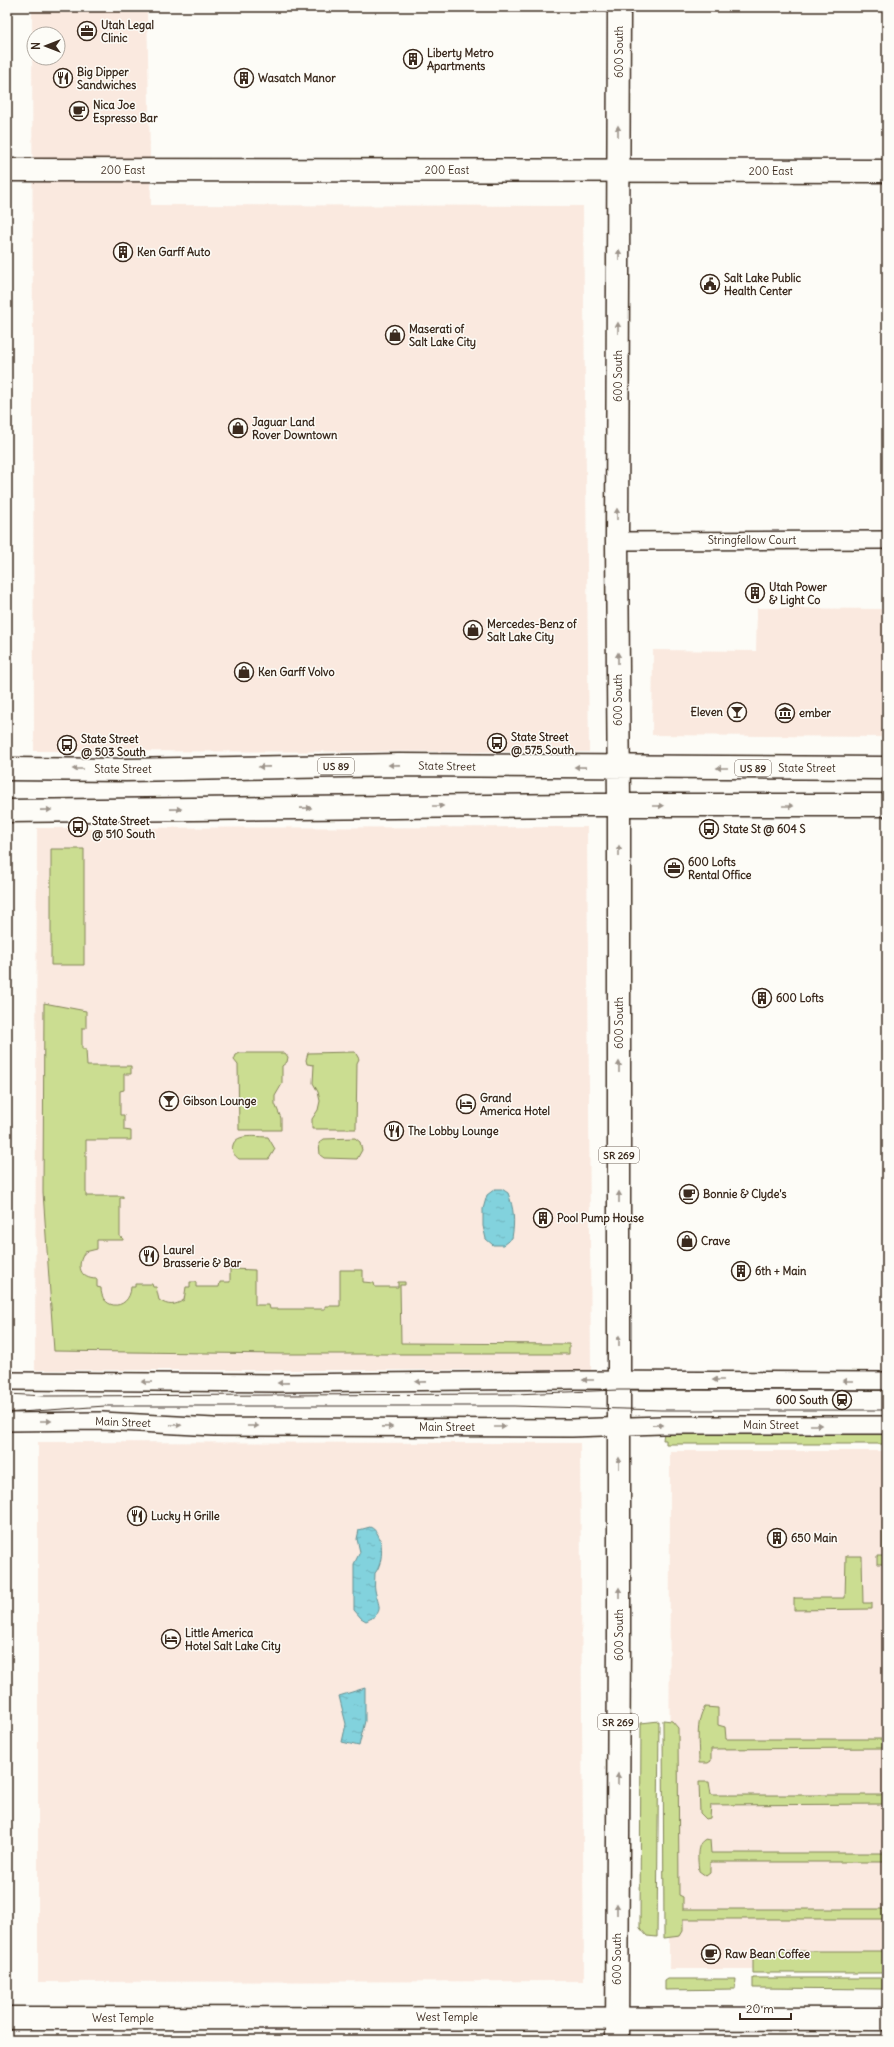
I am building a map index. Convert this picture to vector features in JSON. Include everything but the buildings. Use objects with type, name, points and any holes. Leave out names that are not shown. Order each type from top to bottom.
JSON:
[{"type":"main road","name":"600 South","points":[[617,2040],[619,767],[617,541],[620,7]]},
{"type":"main road","name":"200 East","points":[[7,170],[887,171]]},
{"type":"main road","name":"State Street","points":[[7,769],[126,770],[399,765],[887,768]]},
{"type":"main road","points":[[7,811],[887,805]]},
{"type":"main road","name":"West Temple","points":[[7,2018],[887,2019]]},
{"type":"street","name":"Stringfellow Court","points":[[617,541],[887,540]]},
{"type":"street","points":[[7,1381],[278,1383],[619,1380],[887,1381]]},
{"type":"street","name":"Main Street","points":[[7,1422],[102,1421],[214,1427],[619,1427],[887,1425]]},
{"type":"shaded area","points":[[32,7],[147,7],[151,205],[583,206],[589,752],[34,751],[32,66],[66,66],[66,26],[32,26]]},
{"type":"shaded area","points":[[757,608],[887,609],[887,737],[652,735],[653,650],[756,651]]},
{"type":"shaded area","points":[[587,827],[591,1370],[35,1370],[37,828]]},
{"type":"shaded area","points":[[38,1442],[580,1443],[584,1981],[38,1982]]},
{"type":"shaded area","name":"650 Main","points":[[670,1451],[887,1451],[887,1969],[669,1969]]},
{"type":"green space","points":[[51,849],[84,849],[84,965],[51,965]]},
{"type":"green space","points":[[44,1003],[86,1011],[86,1028],[82,1028],[82,1049],[86,1049],[87,1066],[131,1066],[131,1074],[124,1074],[124,1090],[120,1091],[120,1115],[124,1115],[124,1130],[131,1131],[131,1140],[86,1140],[86,1196],[123,1196],[123,1198],[120,1198],[120,1237],[123,1238],[123,1240],[97,1240],[97,1249],[85,1252],[80,1266],[86,1277],[97,1279],[97,1287],[101,1288],[102,1296],[110,1304],[116,1305],[126,1301],[131,1287],[135,1287],[135,1284],[152,1284],[153,1287],[156,1287],[159,1300],[168,1304],[177,1303],[184,1300],[186,1287],[190,1287],[190,1282],[196,1282],[196,1287],[219,1287],[220,1282],[230,1282],[230,1269],[255,1270],[255,1305],[269,1305],[270,1309],[325,1309],[325,1306],[340,1306],[340,1270],[363,1270],[363,1282],[374,1283],[375,1287],[398,1287],[398,1282],[405,1282],[405,1285],[400,1285],[401,1343],[569,1344],[569,1354],[282,1354],[54,1351],[43,1192]]},
{"type":"green space","points":[[355,1052],[359,1059],[357,1063],[356,1129],[312,1129],[312,1119],[318,1110],[320,1101],[318,1092],[313,1083],[314,1065],[307,1064],[306,1060],[308,1053]]},
{"type":"green space","points":[[240,1053],[285,1053],[288,1057],[287,1062],[282,1066],[282,1084],[275,1096],[275,1104],[281,1118],[281,1130],[239,1130],[238,1065],[234,1060],[236,1055]]},
{"type":"green space","points":[[248,1136],[268,1137],[275,1149],[269,1159],[239,1159],[233,1153],[233,1145],[238,1139]]},
{"type":"green space","points":[[355,1138],[360,1142],[362,1150],[357,1159],[324,1158],[320,1155],[319,1143],[324,1139]]},
{"type":"green space","points":[[887,1431],[887,1444],[666,1444],[666,1440],[663,1440],[664,1432]]},
{"type":"green space","points":[[883,1521],[887,1521],[887,1564],[877,1564],[877,1556],[883,1556]]},
{"type":"green space","points":[[846,1556],[862,1556],[863,1603],[872,1603],[872,1609],[794,1610],[794,1598],[845,1598]]},
{"type":"green space","points":[[705,1707],[718,1708],[718,1725],[725,1727],[726,1739],[887,1739],[887,1748],[711,1749],[711,1761],[708,1763],[699,1763],[699,1726]]},
{"type":"green space","points":[[663,1720],[672,1721],[678,1728],[679,1895],[683,1897],[683,1909],[887,1909],[887,1919],[683,1919],[683,1931],[680,1936],[664,1938]]},
{"type":"green space","points":[[659,1721],[657,1937],[647,1936],[640,1928],[641,1723]]},
{"type":"green space","points":[[699,1782],[709,1782],[711,1795],[887,1795],[887,1804],[711,1805],[710,1818],[706,1819],[700,1813]]},
{"type":"green space","points":[[706,1839],[710,1840],[711,1853],[887,1853],[887,1862],[710,1862],[710,1873],[706,1876],[699,1871],[698,1858],[700,1844]]},
{"type":"green space","points":[[756,1951],[887,1951],[887,1973],[753,1973],[753,1953]]},
{"type":"green space","points":[[753,1978],[887,1978],[887,1989],[753,1988]]},
{"type":"green space","points":[[668,1979],[736,1979],[735,1989],[665,1990],[665,1981]]},
{"type":"water","points":[[495,1189],[502,1189],[508,1193],[513,1210],[514,1221],[512,1238],[503,1245],[493,1245],[486,1239],[483,1226],[483,1209],[487,1195]]},
{"type":"water","points":[[370,1527],[375,1530],[378,1535],[382,1548],[380,1562],[375,1573],[375,1590],[379,1608],[376,1615],[366,1621],[354,1610],[354,1564],[360,1552],[357,1539],[359,1530]]},
{"type":"water","points":[[365,1688],[365,1721],[359,1746],[342,1742],[346,1724],[339,1696]]},
{"type":"tram line","points":[[7,1394],[45,1396],[514,1394],[619,1390],[887,1390]]},
{"type":"tram line","points":[[7,1413],[105,1406],[514,1406],[661,1410],[887,1410]]},
{"type":"place","name":"Utah Legal Clinic","points":[[87,31]]},
{"type":"place","name":"Liberty Metro Apartments","points":[[413,59]]},
{"type":"place","name":"Big Dipper Sandwiches","points":[[63,78]]},
{"type":"place","name":"Wasatch Manor","points":[[244,78]]},
{"type":"place","name":"Nica Joe Espresso Bar","points":[[79,111]]},
{"type":"place","name":"Ken Garff Auto","points":[[123,252]]},
{"type":"place","name":"Salt Lake Public Health Center","points":[[710,284]]},
{"type":"place","name":"Maserati of Salt Lake City","points":[[395,335]]},
{"type":"place","name":"Jaguar Land Rover Downtown","points":[[238,428]]},
{"type":"place","name":"Utah Power & Light Co","points":[[755,593]]},
{"type":"place","name":"Mercedes-Benz of Salt Lake City","points":[[473,630]]},
{"type":"place","name":"Ken Garff Volvo","points":[[244,672]]},
{"type":"place","name":"Eleven","points":[[737,712]]},
{"type":"place","name":"ember","points":[[785,713]]},
{"type":"place","name":"State Street @ 575 South","points":[[497,743]]},
{"type":"place","name":"State Street @ 503 South","points":[[67,745]]},
{"type":"place","name":"State Street @ 510 South","points":[[78,827]]},
{"type":"place","name":"State St @ 604 S","points":[[709,829]]},
{"type":"place","name":"600 Lofts Rental Office","points":[[674,868]]},
{"type":"place","name":"600 Lofts","points":[[762,998]]},
{"type":"place","name":"Gibson Lounge","points":[[169,1101]]},
{"type":"place","name":"Grand America Hotel","points":[[466,1104]]},
{"type":"place","name":"The Lobby Lounge","points":[[394,1131]]},
{"type":"place","name":"Bonnie & Clyde's","points":[[689,1194]]},
{"type":"place","name":"Pool Pump House","points":[[543,1218]]},
{"type":"place","name":"Crave","points":[[687,1241]]},
{"type":"place","name":"Laurel Brasserie & Bar","points":[[149,1256]]},
{"type":"place","name":"6th + Main","points":[[741,1271]]},
{"type":"place","name":"600 South","points":[[842,1400]]},
{"type":"place","name":"Lucky H Grille","points":[[137,1516]]},
{"type":"place","name":"650 Main","points":[[777,1538]]},
{"type":"place","name":"Little America Hotel Salt Lake City","points":[[171,1639]]},
{"type":"place","name":"Raw Bean Coffee","points":[[711,1954]]}]
